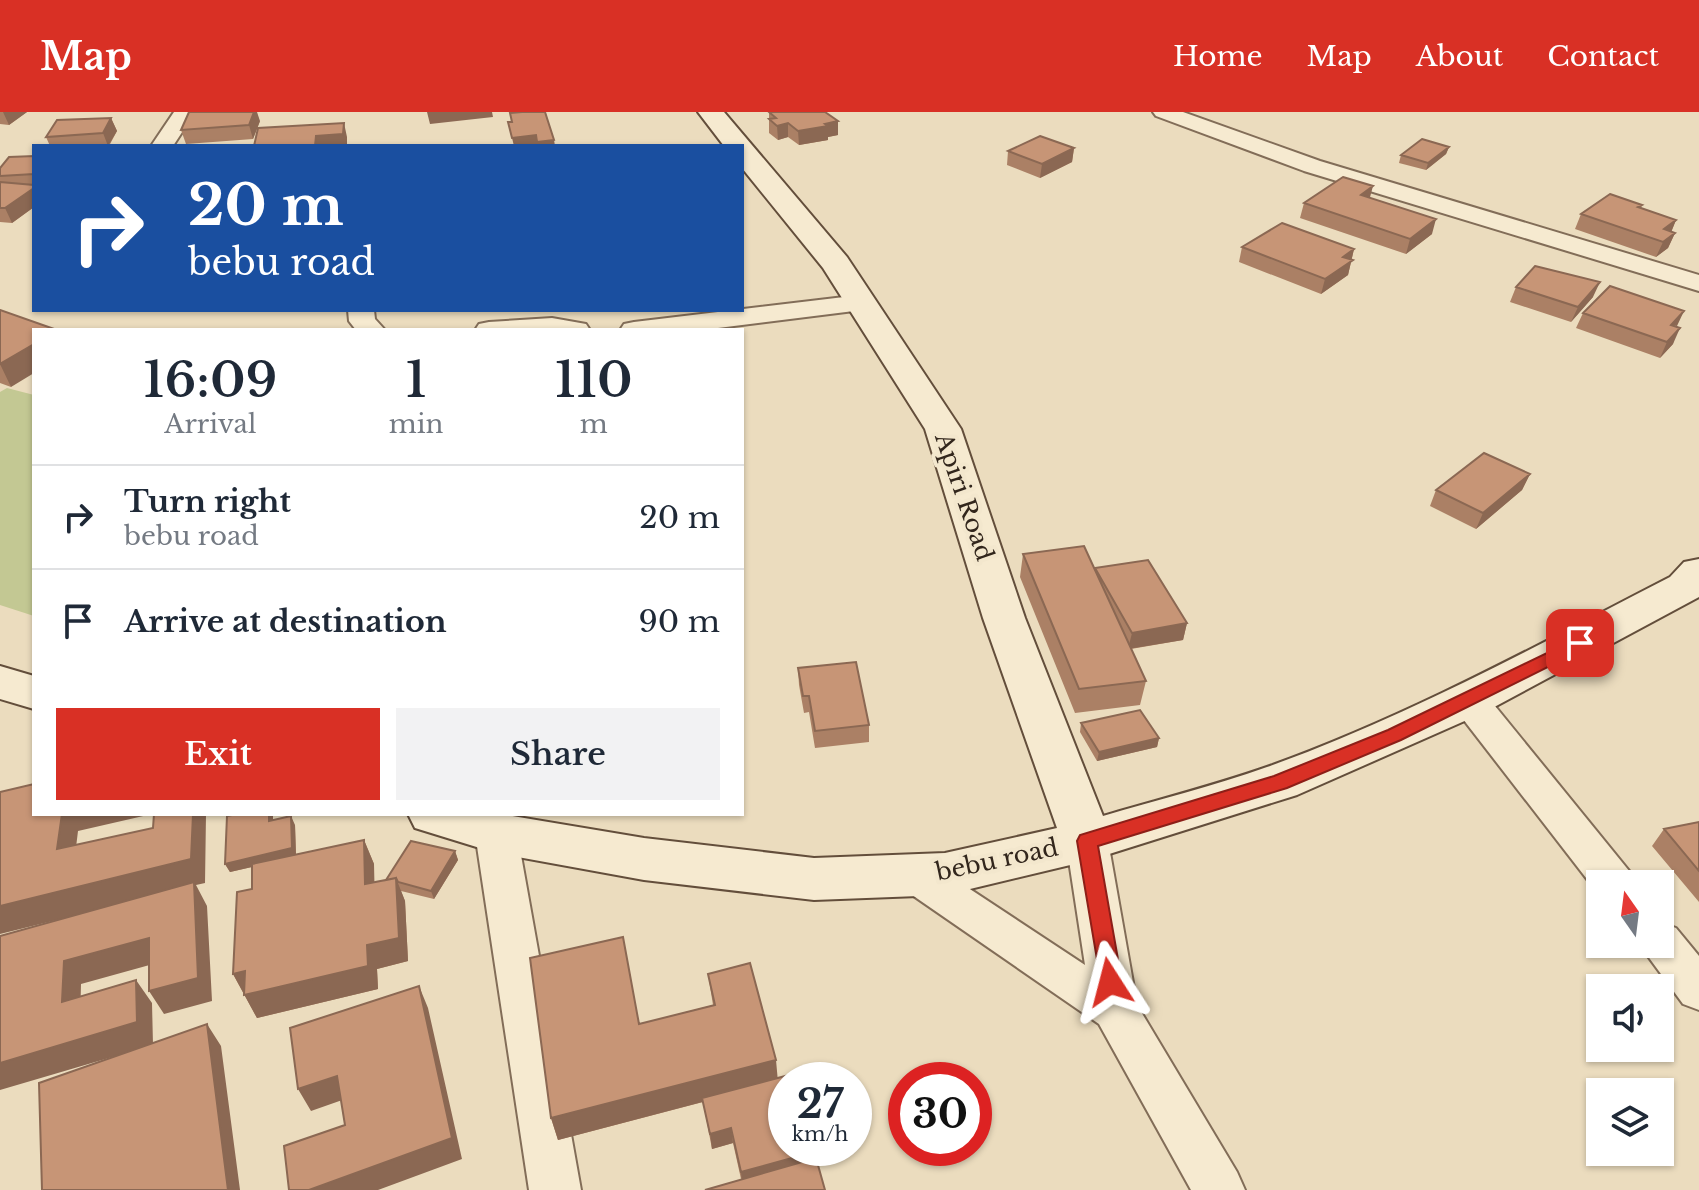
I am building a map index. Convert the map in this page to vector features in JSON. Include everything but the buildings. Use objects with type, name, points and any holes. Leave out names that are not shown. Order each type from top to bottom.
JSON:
[{"type":"street","points":[[163,144],[182,116],[189,112]]},
{"type":"street","points":[[711,112],[736,144]]},
{"type":"street","points":[[1163,112],[1312,166],[1699,283]]},
{"type":"street","name":"Apiri Road","points":[[744,153],[836,264],[943,429],[1004,618],[1087,841]]},
{"type":"street","points":[[651,328],[861,303]]},
{"type":"street","points":[[520,328],[564,328]]},
{"type":"street","name":"bebu road","points":[[440,816],[496,833],[644,859],[814,879],[945,874],[1087,841],[1280,782],[1469,700],[1685,587],[1699,572]]},
{"type":"street","points":[[0,682],[32,692]]},
{"type":"street","points":[[1469,700],[1604,870]]},
{"type":"street","points":[[496,833],[555,1190]]},
{"type":"street","points":[[1087,841],[1115,1010],[1219,1190]]},
{"type":"street","points":[[917,876],[1115,1010]]},
{"type":"street","points":[[1674,958],[1699,990]]},
{"type":"green space","points":[[7,388],[32,394],[32,615],[0,605],[0,392]]},
{"type":"route","points":[[1110,982],[1087,841],[1280,782],[1394,735],[1580,643]]}]
